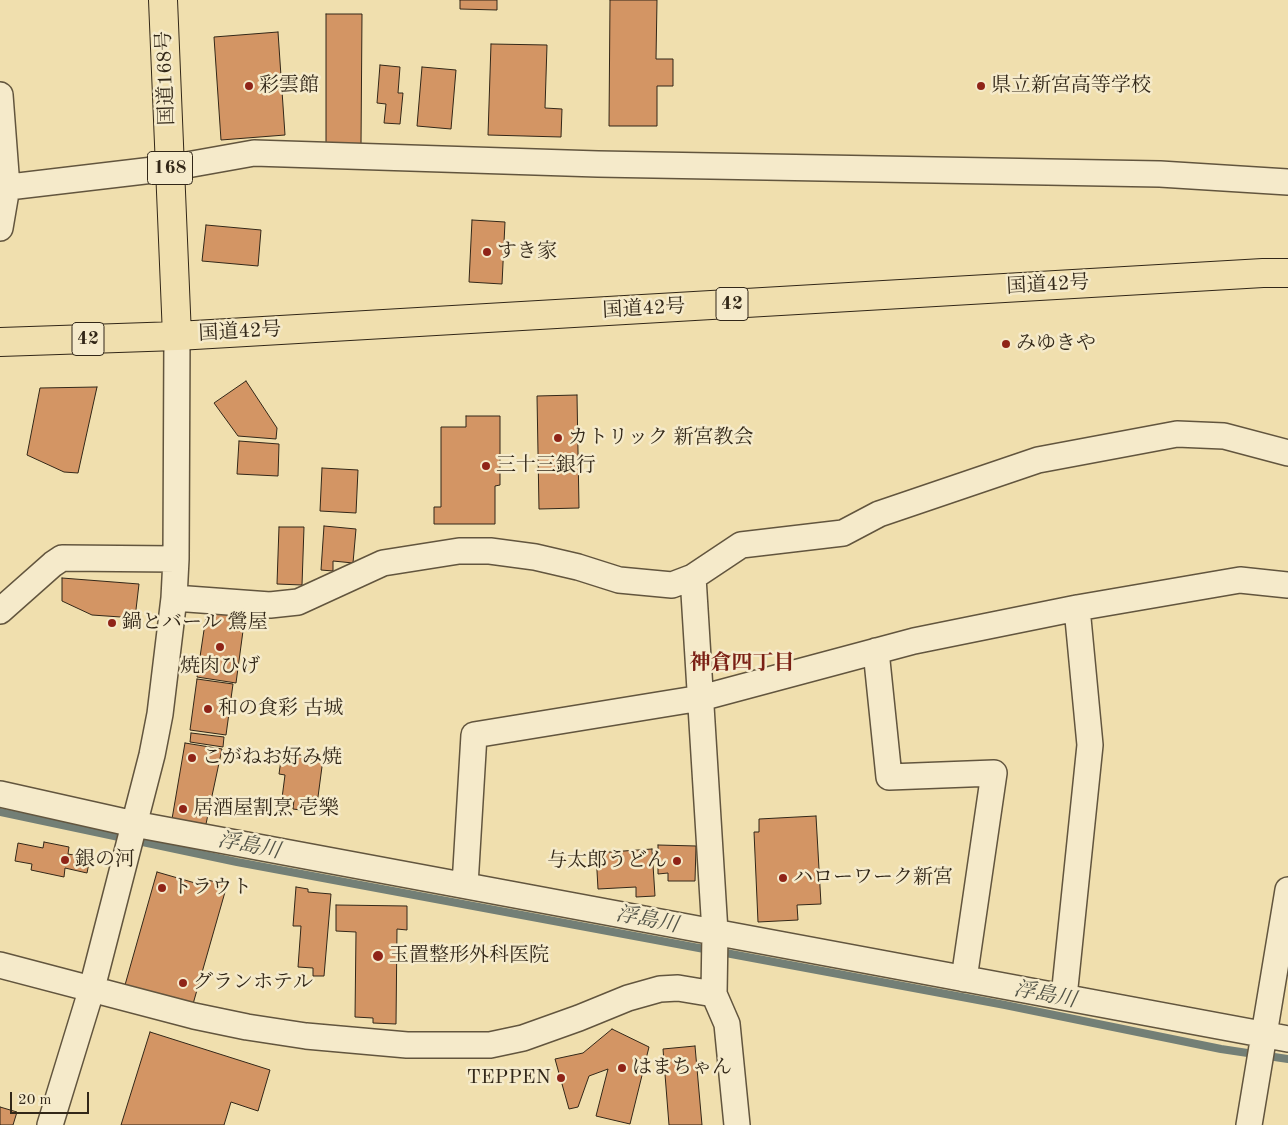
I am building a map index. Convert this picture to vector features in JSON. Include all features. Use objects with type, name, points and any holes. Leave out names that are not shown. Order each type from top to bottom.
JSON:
[{"type":"highway","name":"国道168号","points":[[163,0],[177,336]]},
{"type":"highway","name":"国道42号","points":[[0,342],[177,336],[1288,273]]},
{"type":"street","points":[[0,95],[3,188],[0,228]]},
{"type":"street","points":[[3,188],[170,168],[254,153],[598,164],[1160,174],[1288,182]]},
{"type":"street","points":[[50,1125],[92,988],[152,755],[160,714],[174,598],[176,560],[177,336]]},
{"type":"street","points":[[174,598],[270,605],[298,602],[383,563],[459,551],[490,551],[535,557],[629,581],[672,585],[693,577],[740,545],[843,532],[879,514],[1038,460],[1177,434],[1224,436],[1288,453]]},
{"type":"street","points":[[0,611],[62,558],[176,560]]},
{"type":"street","points":[[693,577],[715,932],[714,994],[727,1024],[737,1125]]},
{"type":"street","points":[[465,886],[474,735],[701,698],[914,641],[1077,608],[1240,580],[1288,585]]},
{"type":"street","points":[[1064,997],[1090,745],[1077,608]]},
{"type":"street","points":[[876,651],[888,776],[994,773],[964,979]]},
{"type":"street","points":[[0,794],[134,824],[1288,1039]]},
{"type":"street","points":[[1249,1125],[1288,890]]},
{"type":"street","points":[[0,966],[92,988],[194,1016],[248,1027],[306,1036],[407,1045],[490,1045],[523,1038],[628,998],[660,989],[678,988],[714,994]]},
{"type":"building","points":[[460,0],[497,0],[497,10],[460,9]]},
{"type":"building","points":[[610,0],[657,0],[656,59],[673,59],[673,86],[657,86],[657,126],[609,126]]},
{"type":"building","points":[[326,14],[362,14],[361,145],[326,145]]},
{"type":"building","name":"彩雲館","points":[[278,32],[285,135],[221,140],[214,37]]},
{"type":"building","points":[[491,44],[547,45],[545,108],[562,109],[561,137],[488,135]]},
{"type":"building","points":[[380,65],[400,67],[398,93],[403,93],[400,124],[384,123],[386,104],[377,103]]},
{"type":"building","points":[[422,67],[456,70],[451,129],[417,126]]},
{"type":"building","name":"すき家","points":[[472,220],[505,222],[502,284],[469,282]]},
{"type":"building","points":[[206,225],[261,230],[258,266],[202,261]]},
{"type":"building","points":[[246,381],[277,428],[276,439],[238,436],[214,403]]},
{"type":"building","points":[[97,387],[78,473],[64,472],[27,455],[40,388]]},
{"type":"building","points":[[577,395],[579,508],[539,509],[537,396]]},
{"type":"building","points":[[466,416],[500,416],[500,485],[495,486],[495,524],[434,524],[434,507],[441,507],[441,427],[466,427]]},
{"type":"building","points":[[239,441],[279,444],[278,476],[237,474]]},
{"type":"building","points":[[322,468],[358,470],[356,513],[320,511]]},
{"type":"building","points":[[324,526],[356,529],[353,563],[333,561],[333,571],[321,570]]},
{"type":"building","points":[[279,527],[304,527],[302,585],[277,584]]},
{"type":"building","points":[[62,578],[139,584],[135,618],[92,615],[62,601]]},
{"type":"building","points":[[207,610],[245,616],[236,683],[197,677]]},
{"type":"building","points":[[197,679],[233,684],[226,735],[190,730]]},
{"type":"building","points":[[191,733],[224,737],[223,747],[190,742]]},
{"type":"building","points":[[185,743],[222,749],[206,824],[172,819]]},
{"type":"building","points":[[282,753],[323,759],[316,812],[293,809],[294,800],[282,798],[285,775],[279,774]]},
{"type":"building","points":[[816,816],[821,904],[797,905],[798,920],[758,922],[754,832],[759,832],[759,819]]},
{"type":"building","points":[[44,842],[69,847],[68,854],[90,858],[87,873],[65,868],[64,877],[31,870],[32,864],[15,861],[18,843],[43,848]]},
{"type":"building","points":[[658,845],[696,846],[695,881],[668,881],[668,873],[658,874]]},
{"type":"building","points":[[652,849],[655,896],[636,897],[636,887],[598,889],[596,853]]},
{"type":"building","points":[[157,872],[202,885],[204,879],[227,885],[193,1004],[125,985]]},
{"type":"building","points":[[296,887],[308,889],[308,892],[331,894],[324,976],[313,976],[313,968],[298,967],[301,926],[293,926]]},
{"type":"building","points":[[336,905],[407,906],[407,930],[397,929],[396,1024],[373,1023],[373,1018],[355,1017],[356,932],[336,931]]},
{"type":"building","points":[[612,1029],[649,1047],[630,1124],[596,1116],[608,1069],[589,1076],[578,1107],[569,1109],[555,1059],[583,1053]]},
{"type":"building","points":[[150,1032],[270,1070],[258,1111],[231,1102],[224,1125],[121,1125]]},
{"type":"building","points":[[695,1046],[702,1125],[669,1125],[663,1049]]},
{"type":"building","points":[[0,1107],[17,1112],[13,1125],[0,1125]]},
{"type":"waterway","name":"浮島川","points":[[0,812],[237,862],[1005,1005],[1221,1049],[1288,1059]]},
{"type":"place","name":"彩雲館","points":[[249,86]]},
{"type":"place","name":"県立新宮高等学校","points":[[981,86]]},
{"type":"place","name":"すき家","points":[[487,252]]},
{"type":"place","name":"みゆきや","points":[[1006,344]]},
{"type":"place","name":"カトリック 新宮教会","points":[[558,438]]},
{"type":"place","name":"三十三銀行","points":[[486,466]]},
{"type":"place","name":"鍋とバール 鶯屋","points":[[112,623]]},
{"type":"place","name":"焼肉ひげ","points":[[220,647]]},
{"type":"place","name":"和の食彩 古城","points":[[208,709]]},
{"type":"place","name":"こがねお好み焼","points":[[192,758]]},
{"type":"place","name":"居酒屋割烹 壱樂","points":[[183,809]]},
{"type":"place","name":"銀の河","points":[[65,860]]},
{"type":"place","name":"与太郎うどん","points":[[677,861]]},
{"type":"place","name":"ハローワーク新宮","points":[[783,878]]},
{"type":"place","name":"トラウト","points":[[162,888]]},
{"type":"place","name":"玉置整形外科医院","points":[[378,956]]},
{"type":"place","name":"グランホテル","points":[[183,983]]},
{"type":"place","name":"はまちゃん","points":[[622,1068]]},
{"type":"place","name":"TEPPEN","points":[[561,1078]]},
{"type":"district","name":"神倉四丁目","points":[[742,663]]}]
